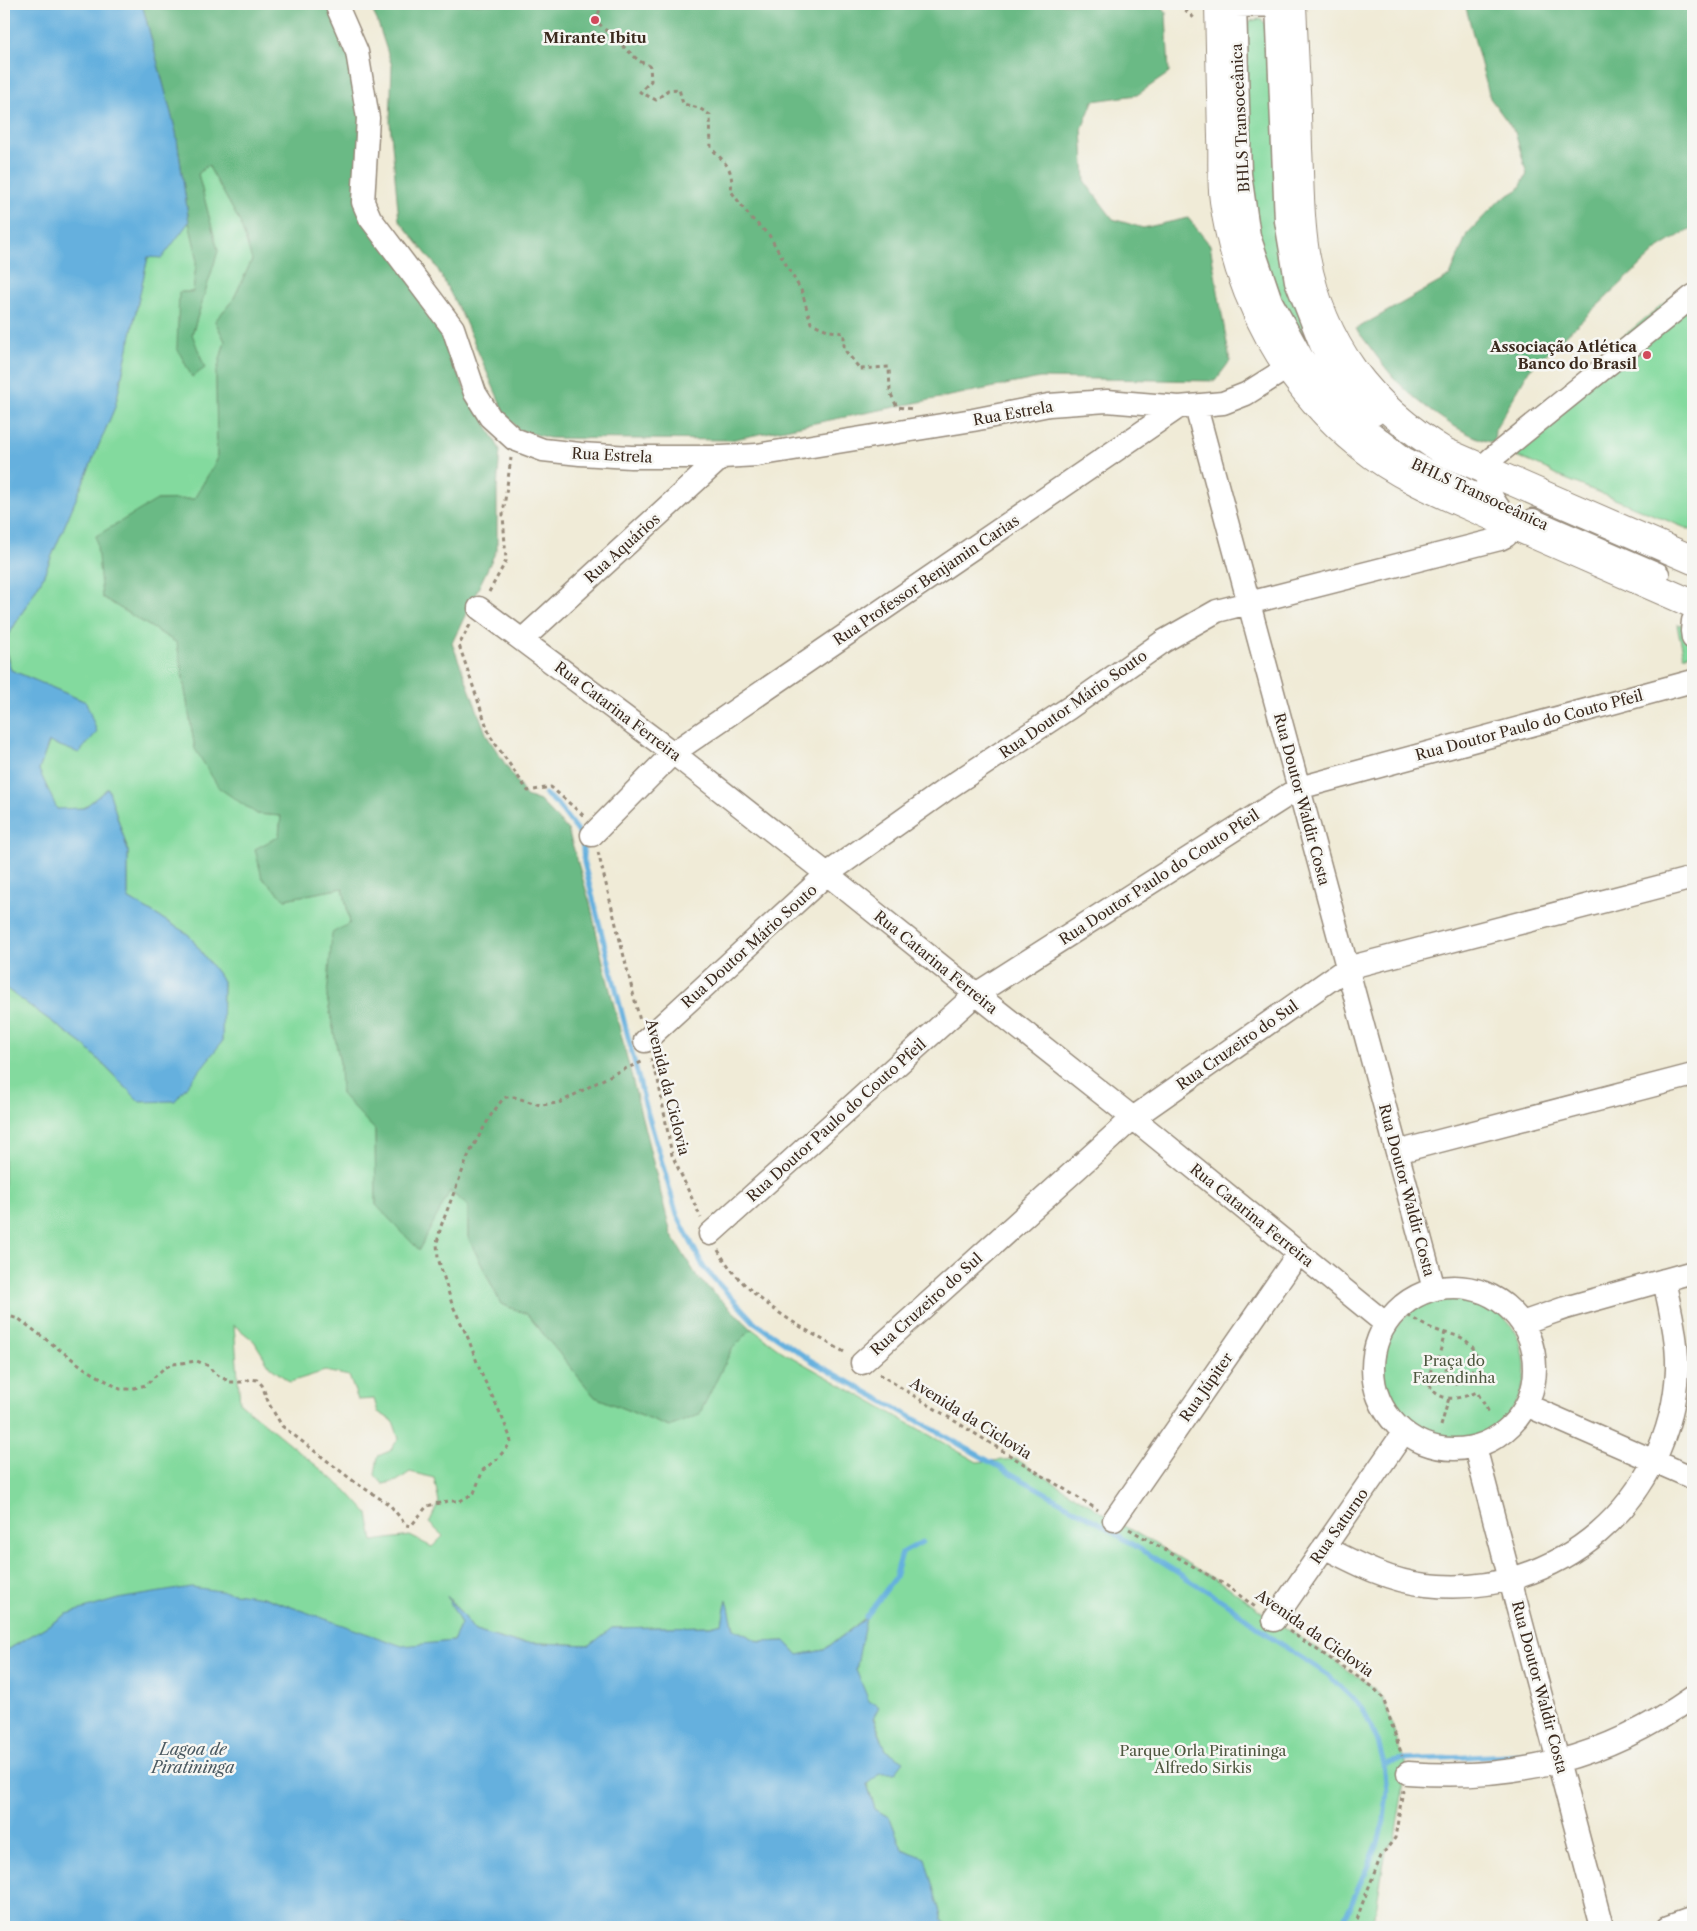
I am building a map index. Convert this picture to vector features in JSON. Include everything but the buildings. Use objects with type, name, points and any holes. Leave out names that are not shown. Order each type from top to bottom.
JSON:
[{"type":"main road","points":[[1230,4],[1224,199],[1240,270],[1254,307],[1287,368],[1321,410],[1360,446],[1386,464],[1424,484],[1511,524],[1693,604]]},
{"type":"main road","points":[[1282,4],[1306,258],[1319,311],[1333,340],[1362,383],[1395,418],[1489,485],[1693,560]]},
{"type":"street","name":"Rua Estrela","points":[[336,4],[357,52],[368,118],[363,202],[370,218],[452,328],[475,393],[490,417],[514,439],[543,450],[580,454],[630,457],[722,457],[757,455],[822,445],[973,420],[1049,405],[1107,401],[1188,407]]},
{"type":"street","points":[[1230,4],[1282,4]]},
{"type":"street","name":"BHLS Transoceânica","points":[[1230,4],[1240,174],[1249,236],[1271,301],[1302,356],[1338,402],[1368,430],[1404,458],[1453,485],[1489,485],[1693,574]]},
{"type":"street","points":[[1511,524],[1489,485],[1491,459],[1693,296]]},
{"type":"street","points":[[1188,407],[1223,403],[1236,399],[1287,368]]},
{"type":"street","name":"Rua Doutor Waldir Costa","points":[[1188,407],[1248,602],[1434,1290]]},
{"type":"street","name":"Rua Professor Benjamin Carias","points":[[592,835],[673,753],[1188,407]]},
{"type":"street","name":"Rua Aquários","points":[[523,639],[722,457]]},
{"type":"street","name":"BHLS Transoceânica","points":[[1489,485],[1586,542],[1693,590]]},
{"type":"street","name":"Rua Doutor Mário Souto","points":[[645,1041],[827,874],[948,788],[1069,708],[1164,641],[1217,611],[1500,539],[1506,536],[1511,524]]},
{"type":"street","name":"Rua Catarina Ferreira","points":[[480,608],[673,753],[827,874],[1133,1118],[1298,1254],[1393,1317]]},
{"type":"street","points":[[1693,621],[1693,638]]},
{"type":"street","name":"Rua Doutor Paulo do Couto Pfeil","points":[[710,1234],[976,994],[1298,788],[1693,681]]},
{"type":"street","name":"Rua Cruzeiro do Sul","points":[[862,1363],[1133,1118],[1347,968],[1693,878]]},
{"type":"street","points":[[1397,1152],[1693,1075]]},
{"type":"street","name":"Rua Júpiter","points":[[1114,1520],[1298,1254]]},
{"type":"street","points":[[1522,1324],[1565,1308],[1693,1272]]},
{"type":"street","points":[[1324,1547],[1370,1570],[1398,1579],[1426,1585],[1454,1587],[1483,1585],[1511,1579],[1564,1558],[1588,1542],[1610,1523],[1629,1502],[1655,1460],[1668,1426],[1677,1368],[1675,1340],[1664,1280]]},
{"type":"street","name":"Rua Doutor Waldir Costa","points":[[1459,1287],[1483,1292],[1505,1305],[1522,1324],[1533,1350],[1535,1378],[1526,1405],[1514,1424],[1505,1432],[1475,1447],[1443,1449],[1422,1443],[1404,1432],[1382,1404],[1375,1381],[1375,1352],[1393,1317],[1415,1297],[1434,1290],[1459,1287]]},
{"type":"street","points":[[1526,1405],[1693,1478]]},
{"type":"street","name":"Rua Saturno","points":[[1274,1620],[1404,1432]]},
{"type":"street","name":"Rua Doutor Waldir Costa","points":[[1475,1447],[1560,1761],[1602,1927]]},
{"type":"street","points":[[1408,1773],[1473,1775],[1520,1770],[1560,1761],[1610,1744],[1652,1723],[1693,1697]]},
{"type":"street","points":[[1668,1927],[1693,1918]]},
{"type":"path","points":[[613,4],[602,6],[596,20],[639,61],[650,66],[651,81],[640,92],[656,100],[668,90],[680,89],[683,104],[699,108],[710,115],[711,148],[728,166],[733,178],[731,191],[750,217],[769,235],[802,292],[811,323],[830,331],[844,332],[844,348],[860,369],[889,367],[890,392],[897,407],[916,409]]},
{"type":"path","points":[[1180,4],[1195,19]]},
{"type":"path","name":"Avenida da Ciclovia","points":[[592,835],[599,855],[645,1041],[658,1080],[672,1155],[697,1212],[725,1261],[758,1298],[797,1325],[862,1363],[1114,1520],[1227,1586],[1373,1687],[1383,1698],[1408,1773]]},
{"type":"path","points":[[4,1315],[20,1319],[84,1368],[120,1389],[130,1389],[146,1385],[164,1368],[173,1364],[197,1361],[209,1366],[214,1373],[230,1382],[257,1380],[262,1385],[269,1404],[282,1426],[356,1483],[390,1505],[406,1525],[411,1526],[427,1506],[448,1501],[460,1502],[474,1493],[483,1470],[511,1443],[508,1429],[481,1373],[468,1338],[452,1304],[438,1258],[437,1243],[441,1226],[469,1154],[491,1115],[506,1097],[514,1097],[540,1105],[559,1103],[615,1072],[641,1063]]},
{"type":"path","points":[[1393,1317],[1455,1334],[1468,1340],[1476,1352],[1470,1378],[1451,1384],[1445,1381],[1446,1369],[1449,1366]]},
{"type":"path","points":[[1445,1332],[1440,1356],[1431,1369],[1429,1384],[1437,1394],[1449,1398],[1460,1398],[1477,1392],[1490,1414]]},
{"type":"path","points":[[1441,1426],[1449,1398]]},
{"type":"path","points":[[1355,1927],[1381,1856],[1395,1838],[1404,1783],[1408,1773]]},
{"type":"green space","points":[[142,4],[342,4],[375,167],[381,231],[413,272],[465,390],[481,414],[500,450],[497,489],[497,549],[452,643],[487,736],[526,796],[540,801],[568,830],[590,903],[671,1234],[698,1278],[752,1329],[732,1349],[699,1415],[669,1427],[595,1397],[527,1314],[501,1304],[468,1237],[468,1206],[450,1191],[419,1250],[376,1205],[375,1130],[341,1094],[340,1063],[327,997],[332,933],[350,923],[343,888],[285,899],[262,878],[255,849],[279,836],[281,816],[257,814],[219,788],[195,749],[177,643],[102,597],[96,536],[157,500],[194,499],[217,460],[216,375],[225,341],[215,321],[233,300],[252,260],[240,222],[208,165],[198,174],[218,251],[192,334],[205,368],[192,377],[177,348],[179,292],[193,292],[197,256],[189,222],[176,132]]},
{"type":"green space","points":[[369,4],[1161,4],[1166,13],[1169,73],[1137,95],[1093,101],[1082,129],[1085,182],[1113,219],[1143,228],[1188,218],[1210,245],[1230,361],[1215,381],[1040,378],[730,440],[549,438],[519,430],[505,414],[464,319],[436,266],[399,220],[390,122],[392,66],[377,20]]},
{"type":"green space","points":[[1465,4],[1693,4],[1693,227],[1659,248],[1529,370],[1495,430],[1494,443],[1454,426],[1427,408],[1394,378],[1356,329],[1450,276],[1467,234],[1499,201],[1519,189],[1527,174],[1515,132],[1490,98]]},
{"type":"green space","points":[[1260,19],[1269,26],[1344,399],[1291,322],[1258,242],[1248,177],[1244,29],[1250,21]]},
{"type":"green space","name":"Parque Orla Piratininga Alfredo Sirkis","points":[[208,165],[240,222],[252,260],[233,300],[215,321],[225,341],[216,375],[217,460],[194,499],[157,500],[102,597],[177,643],[195,749],[257,814],[281,816],[279,836],[285,899],[343,888],[350,923],[327,997],[340,1063],[341,1094],[375,1129],[376,1205],[449,1191],[468,1206],[468,1237],[501,1304],[527,1314],[595,1397],[669,1427],[698,1415],[732,1349],[752,1329],[783,1352],[977,1462],[1016,1459],[1114,1520],[1227,1586],[1373,1687],[1383,1698],[1408,1773],[1404,1783],[1395,1838],[1386,1850],[1373,1927],[950,1927],[942,1920],[925,1859],[902,1849],[890,1818],[875,1809],[867,1783],[881,1773],[886,1750],[856,1670],[865,1618],[824,1650],[798,1655],[785,1641],[760,1642],[734,1629],[727,1601],[722,1623],[711,1626],[612,1628],[591,1645],[513,1642],[475,1631],[449,1598],[461,1624],[453,1641],[402,1647],[263,1597],[67,1614],[4,1652],[4,987],[84,1045],[140,1102],[222,1042],[223,981],[188,934],[128,898],[128,851],[108,788],[84,808],[57,810],[39,770],[49,742],[86,702],[11,670],[4,643],[42,579],[115,407],[148,257],[162,257],[189,222],[197,256],[193,292],[180,292],[192,334],[218,251],[198,174]],"holes":[[[234,1325],[254,1341],[270,1367],[290,1382],[325,1371],[349,1376],[358,1400],[374,1399],[378,1412],[393,1421],[399,1438],[390,1451],[378,1456],[375,1475],[383,1484],[397,1481],[410,1472],[434,1478],[439,1502],[429,1523],[443,1536],[432,1547],[410,1536],[373,1541],[368,1514],[346,1490],[240,1403]]]},
{"type":"green space","name":"Associação Atlética Banco do Brasil","points":[[1693,279],[1693,531],[1551,473],[1551,471],[1514,455],[1519,443],[1508,432]]},
{"type":"green space","points":[[1690,623],[1693,653],[1684,656],[1677,625]]},
{"type":"green space","name":"Praça do Fazendinha","points":[[1454,1297],[1481,1303],[1493,1309],[1504,1318],[1513,1329],[1519,1341],[1525,1368],[1519,1395],[1513,1407],[1504,1418],[1493,1427],[1481,1433],[1454,1439],[1427,1433],[1415,1427],[1404,1418],[1395,1407],[1389,1395],[1383,1368],[1389,1341],[1395,1329],[1404,1318],[1415,1309],[1427,1303]]},
{"type":"water","points":[[4,4],[142,4],[176,132],[189,222],[162,258],[148,257],[115,407],[42,579],[4,643]]},
{"type":"water","points":[[4,648],[11,670],[86,702],[97,732],[79,753],[49,742],[39,770],[57,809],[84,808],[108,788],[128,851],[128,898],[188,934],[223,981],[222,1042],[175,1101],[140,1102],[84,1045],[4,987]]},
{"type":"water","name":"Lagoa de Piratininga","points":[[191,1587],[263,1597],[402,1646],[453,1641],[461,1624],[447,1596],[475,1631],[513,1642],[590,1645],[612,1628],[711,1626],[722,1623],[727,1599],[734,1629],[760,1642],[785,1641],[798,1655],[824,1650],[866,1618],[856,1670],[869,1701],[879,1707],[873,1718],[886,1750],[904,1761],[895,1773],[881,1773],[867,1784],[875,1809],[890,1818],[902,1849],[925,1858],[942,1920],[950,1927],[4,1927],[4,1652],[67,1614],[118,1599]]},
{"type":"waterway","points":[[545,794],[557,804],[582,837],[584,863],[644,1100],[677,1215],[704,1268],[754,1322],[812,1361],[1097,1522],[1226,1603],[1273,1639],[1328,1675],[1363,1709],[1378,1742],[1384,1764],[1387,1790],[1384,1821],[1378,1843],[1341,1927]]},
{"type":"waterway","points":[[866,1617],[895,1578],[902,1553],[922,1542]]},
{"type":"waterway","points":[[1384,1764],[1403,1760],[1532,1754]]},
{"type":"place","name":"Mirante Ibitu","points":[[595,20]]},
{"type":"place","name":"Associação Atlética Banco do Brasil","points":[[1647,355]]}]
